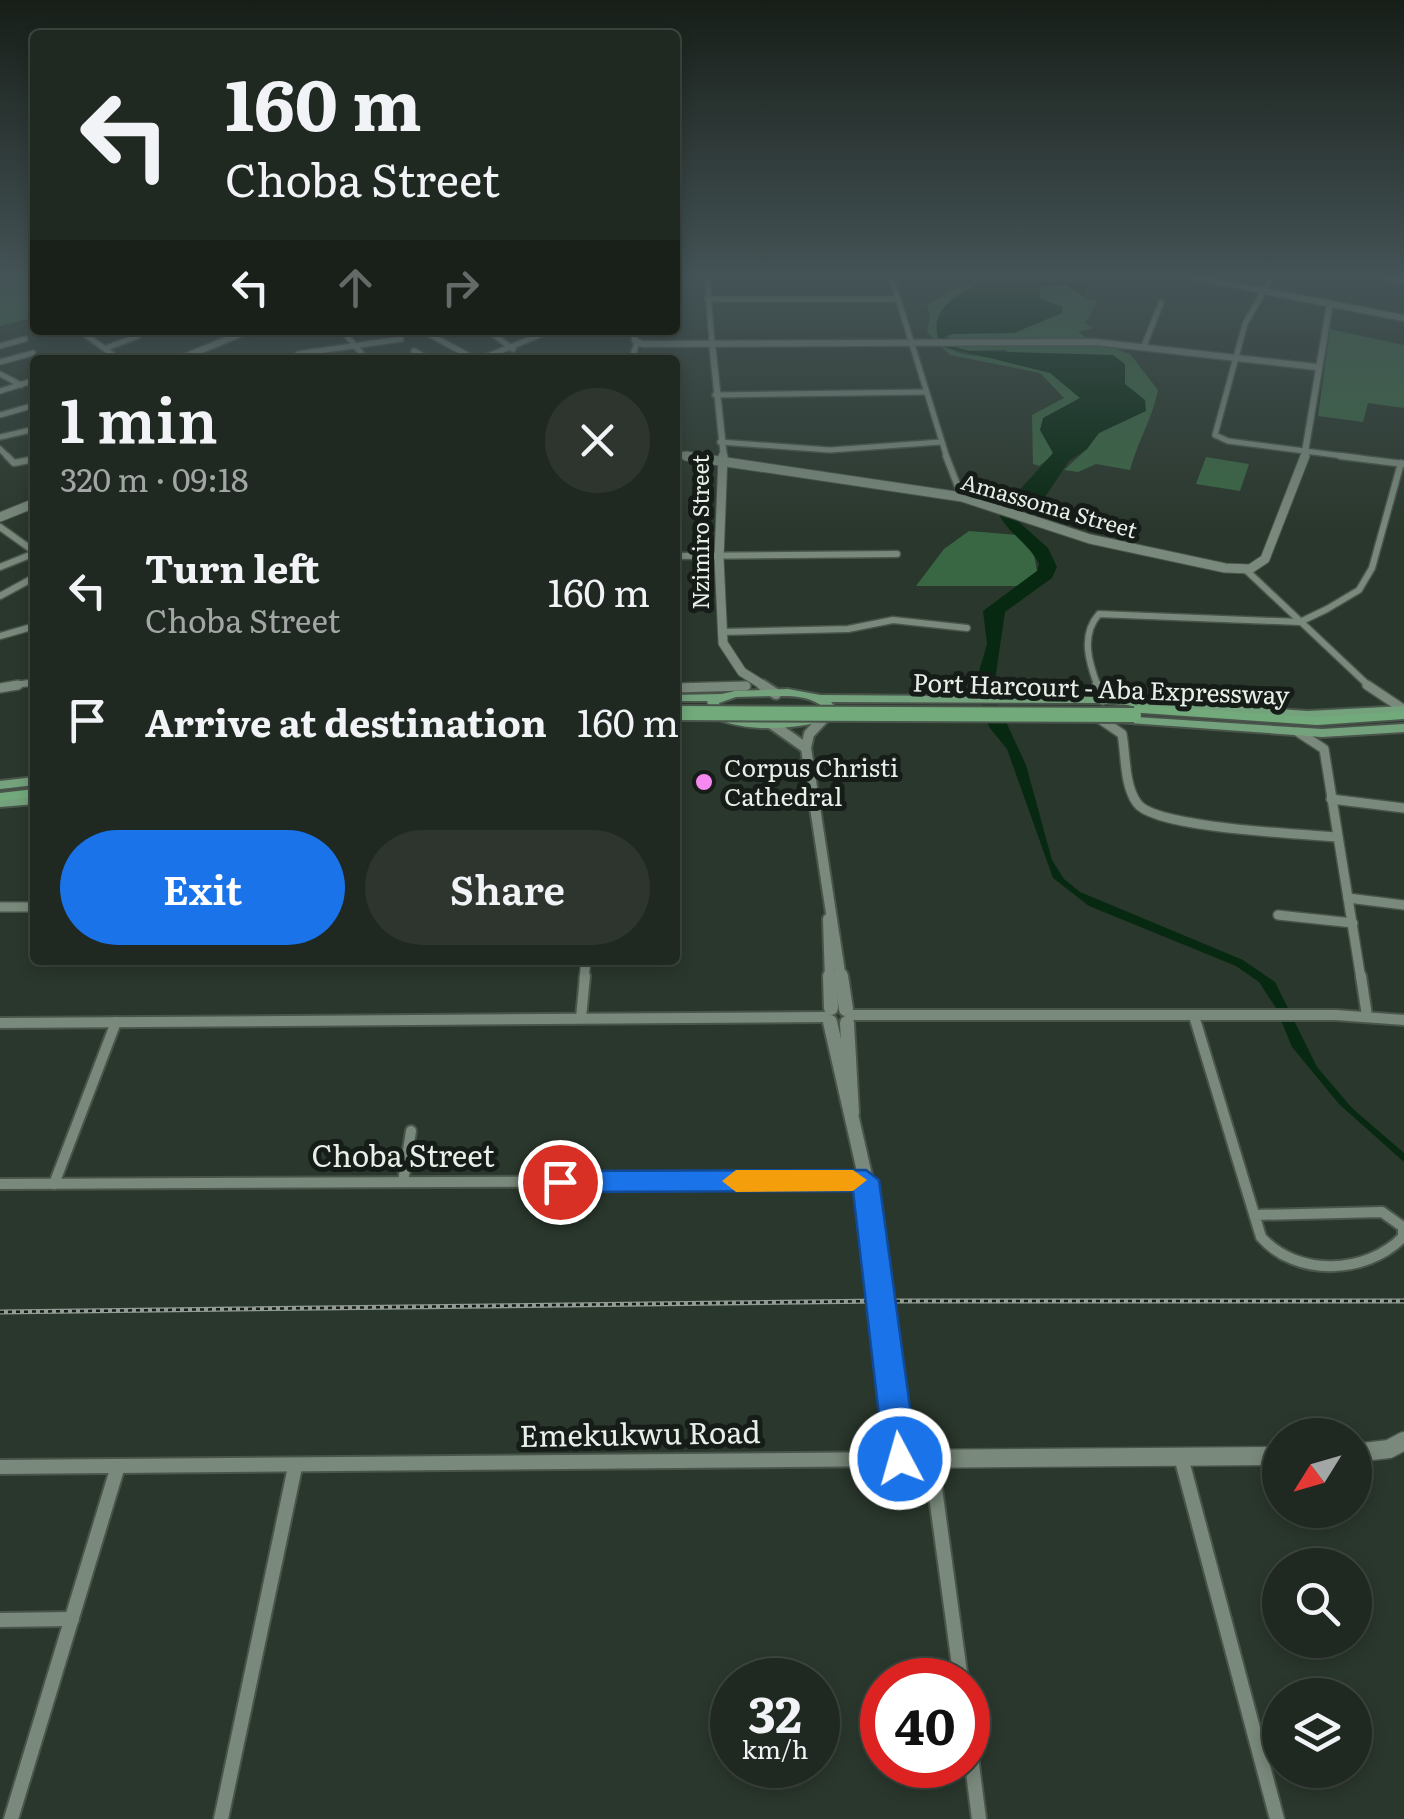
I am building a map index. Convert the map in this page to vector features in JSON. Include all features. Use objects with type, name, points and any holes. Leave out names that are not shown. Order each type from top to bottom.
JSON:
[{"type":"highway","name":"Port Harcourt - Aba Expressway","points":[[680,701],[964,703],[1272,722],[1404,717]]},
{"type":"highway","name":"Port Harcourt - Aba Expressway","points":[[680,716],[1135,715]]},
{"type":"highway","points":[[0,794],[30,791]]},
{"type":"main road","points":[[680,701],[718,697],[740,690],[821,698],[1102,700],[1339,733],[1404,717]]},
{"type":"main road","points":[[718,697],[712,708],[721,718]]},
{"type":"main road","points":[[821,698],[832,708],[822,719]]},
{"type":"main road","points":[[1272,722],[1376,712],[1404,717]]},
{"type":"main road","points":[[680,716],[769,722],[970,716],[1100,719],[1135,715]]},
{"type":"street","name":"Nzimiro Street","points":[[713,361],[722,453],[722,632],[724,649],[742,672],[740,690]]},
{"type":"street","points":[[915,361],[962,497]]},
{"type":"street","points":[[1102,700],[1092,682],[1088,632],[1099,614],[1300,622],[1347,598],[1365,580],[1402,464],[1215,435],[1235,361]]},
{"type":"street","points":[[1267,361],[1316,367]]},
{"type":"street","points":[[1317,361],[1307,450],[1266,559],[1246,570],[1404,717]]},
{"type":"street","points":[[0,374],[20,384]]},
{"type":"street","points":[[0,391],[30,381]]},
{"type":"street","points":[[715,394],[926,392]]},
{"type":"street","points":[[0,415],[30,406]]},
{"type":"street","points":[[0,437],[30,430]]},
{"type":"street","points":[[680,451],[818,452],[940,442]]},
{"type":"street","points":[[0,449],[14,463],[30,460]]},
{"type":"street","points":[[680,451],[722,453]]},
{"type":"street","name":"Amassoma Street","points":[[722,453],[962,497],[1114,545],[1246,570]]},
{"type":"street","points":[[30,507],[0,522],[30,548]]},
{"type":"street","points":[[0,566],[30,554]]},
{"type":"street","points":[[680,556],[897,554]]},
{"type":"street","points":[[0,596],[30,580]]},
{"type":"street","points":[[722,632],[848,629],[893,620],[967,628]]},
{"type":"street","points":[[0,636],[30,627]]},
{"type":"street","points":[[742,672],[776,694]]},
{"type":"street","points":[[0,688],[30,683]]},
{"type":"street","points":[[680,688],[740,690]]},
{"type":"street","points":[[1376,712],[1382,706],[1380,698]]},
{"type":"street","points":[[1122,734],[1135,715]]},
{"type":"street","points":[[822,719],[809,734],[806,748],[851,1117],[866,1180],[900,1459]]},
{"type":"street","points":[[1100,719],[1122,734],[1138,807],[1148,814],[1175,821],[1337,837]]},
{"type":"street","points":[[769,722],[790,732],[806,748]]},
{"type":"street","points":[[1272,722],[1324,749]]},
{"type":"street","points":[[1324,749],[1339,733]]},
{"type":"street","points":[[1324,749],[1367,1016]]},
{"type":"street","points":[[1331,799],[1404,808]]},
{"type":"street","points":[[1348,898],[1404,905]]},
{"type":"street","points":[[0,907],[30,907]]},
{"type":"street","points":[[1278,915],[1353,924]]},
{"type":"street","points":[[581,1018],[586,965]]},
{"type":"street","points":[[0,1023],[838,1016],[1367,1016],[1404,1020]]},
{"type":"street","points":[[1194,1016],[1255,1215],[1269,1246],[1294,1263],[1366,1262],[1382,1256],[1403,1236],[1404,1227],[1382,1212],[1255,1215]]},
{"type":"street","points":[[54,1184],[116,1022]]},
{"type":"street","points":[[403,1182],[412,1130]]},
{"type":"street","name":"Choba Street","points":[[0,1184],[866,1180]]},
{"type":"street","points":[[1372,1451],[1404,1441]]},
{"type":"street","name":"Emekukwu Road","points":[[0,1467],[1262,1456]]},
{"type":"street","points":[[1181,1457],[1277,1819]]},
{"type":"street","points":[[931,1459],[957,1658]]},
{"type":"street","points":[[12,1819],[118,1466]]},
{"type":"street","points":[[221,1819],[294,1467]]},
{"type":"street","points":[[0,1620],[72,1619]]},
{"type":"street","points":[[975,1788],[979,1819]]},
{"type":"shaded area","points":[[979,361],[1012,361],[1090,372],[1068,444],[1039,466],[1033,464],[1032,415],[1064,398],[1040,373]]},
{"type":"shaded area","points":[[1001,361],[1121,361],[1125,364],[1125,384],[1145,400],[1146,411],[1099,433],[1087,449],[1069,461],[1041,503],[1018,507],[1012,516],[1048,548],[1057,567],[1052,578],[1005,612],[993,694],[1026,765],[1052,860],[1064,879],[1080,892],[1243,960],[1275,982],[1317,1067],[1352,1108],[1404,1153],[1404,1162],[1339,1104],[1292,1047],[1276,1008],[1259,982],[1236,966],[1089,906],[1053,878],[1007,749],[989,727],[975,685],[987,644],[983,611],[1037,571],[1039,564],[999,513],[1053,453],[1040,430],[1043,418],[1080,398],[1050,373]]},
{"type":"shaded area","points":[[1028,361],[1135,361],[1158,390],[1130,470],[1096,464],[1078,472],[1064,470],[1087,449],[1117,402]]},
{"type":"shaded area","points":[[1326,361],[1404,361],[1404,408],[1368,403],[1363,422],[1318,416]]},
{"type":"shaded area","points":[[1206,457],[1249,464],[1240,491],[1196,484]]},
{"type":"shaded area","points":[[969,531],[1019,535],[1034,554],[1037,571],[1017,586],[916,586],[944,549]]},
{"type":"railway","points":[[0,1312],[882,1301],[1404,1301]]},
{"type":"slow traffic","points":[[736,1181],[853,1180]]},
{"type":"place","name":"Corpus Christi Cathedral","points":[[704,782]]},
{"type":"route","points":[[560,1182],[866,1180],[900,1459]]}]
